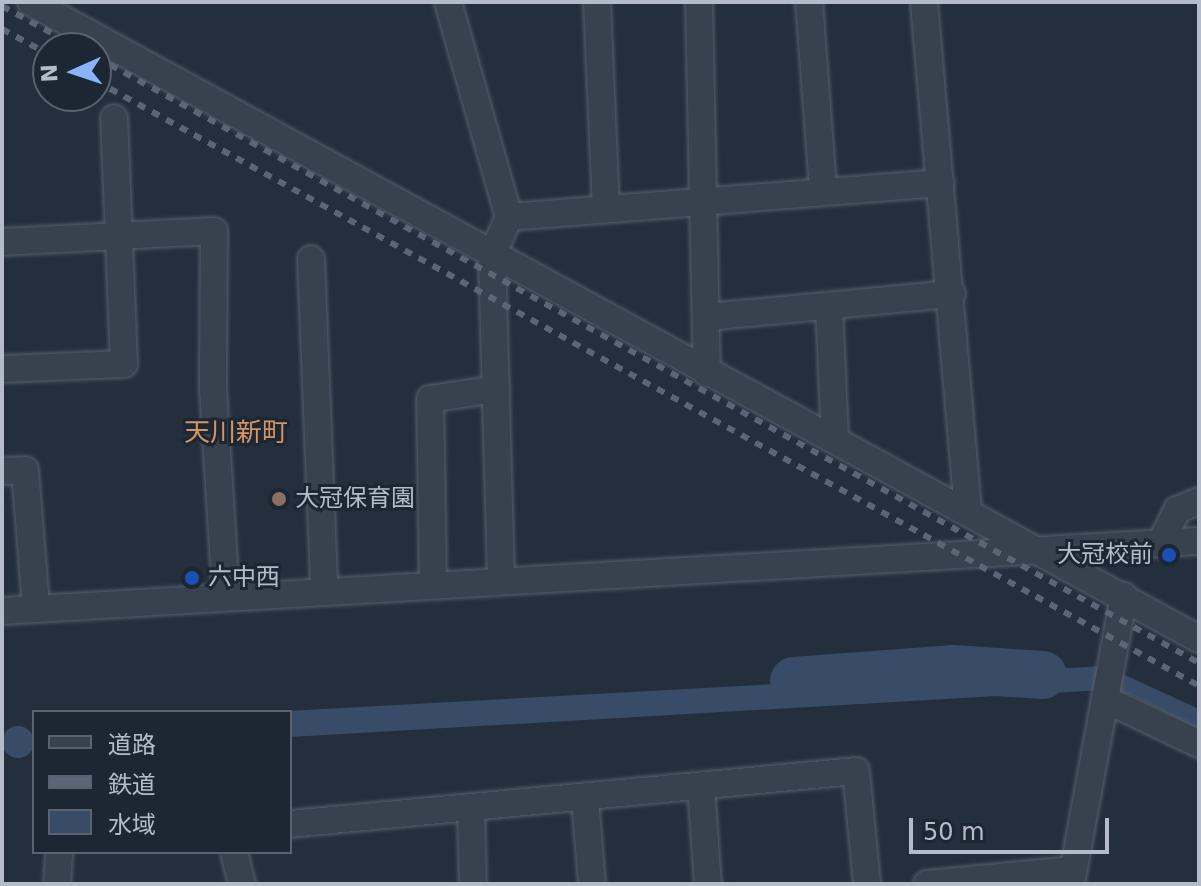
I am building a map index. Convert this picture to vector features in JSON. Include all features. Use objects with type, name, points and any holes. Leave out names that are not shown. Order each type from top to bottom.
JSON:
[{"type":"street","points":[[31,2],[707,373],[835,436],[1199,639]]},
{"type":"street","points":[[448,2],[509,217],[492,255],[501,579]]},
{"type":"street","points":[[597,2],[606,208]]},
{"type":"street","points":[[699,2],[708,197],[707,373]]},
{"type":"street","points":[[809,2],[823,188]]},
{"type":"street","points":[[924,2],[952,294],[968,511]]},
{"type":"street","points":[[2,369],[124,364],[114,118]]},
{"type":"street","points":[[509,217],[708,197],[941,183]]},
{"type":"street","points":[[2,242],[214,231],[213,389],[226,593]]},
{"type":"street","points":[[311,259],[324,588]]},
{"type":"street","points":[[707,317],[952,294]]},
{"type":"street","points":[[829,306],[835,436]]},
{"type":"street","points":[[433,582],[430,399],[496,389]]},
{"type":"street","points":[[2,471],[25,470],[36,608]]},
{"type":"street","points":[[1161,543],[1177,510],[1199,501]]},
{"type":"street","points":[[2,611],[226,593],[1034,546],[1199,541]]},
{"type":"street","points":[[939,884],[1072,877],[1109,701],[1124,596]]},
{"type":"street","points":[[1109,701],[1199,744]]},
{"type":"street","points":[[292,824],[585,799],[856,771],[867,884]]},
{"type":"street","points":[[701,787],[708,884]]},
{"type":"street","points":[[585,799],[592,884]]},
{"type":"street","points":[[471,809],[473,884]]},
{"type":"street","points":[[57,884],[59,854]]},
{"type":"street","points":[[234,854],[242,884]]},
{"type":"water","points":[[1105,666],[1199,709],[1199,729],[1131,695],[1102,690],[292,737],[292,711]]},
{"type":"water","points":[[18,726],[30,730],[30,754],[18,758],[6,754],[2,742],[6,730]]},
{"type":"waterway","points":[[794,681],[952,669],[1043,675]]},
{"type":"railway","points":[[2,6],[50,32]]},
{"type":"railway","points":[[2,29],[32,45]]},
{"type":"railway","points":[[112,66],[1199,663]]},
{"type":"railway","points":[[112,90],[1199,686]]},
{"type":"place","name":"大冠保育園","points":[[279,499]]},
{"type":"place","name":"大冠校前","points":[[1169,555]]},
{"type":"place","name":"六中西","points":[[192,578]]},
{"type":"district","name":"天川新町","points":[[236,433]]}]
